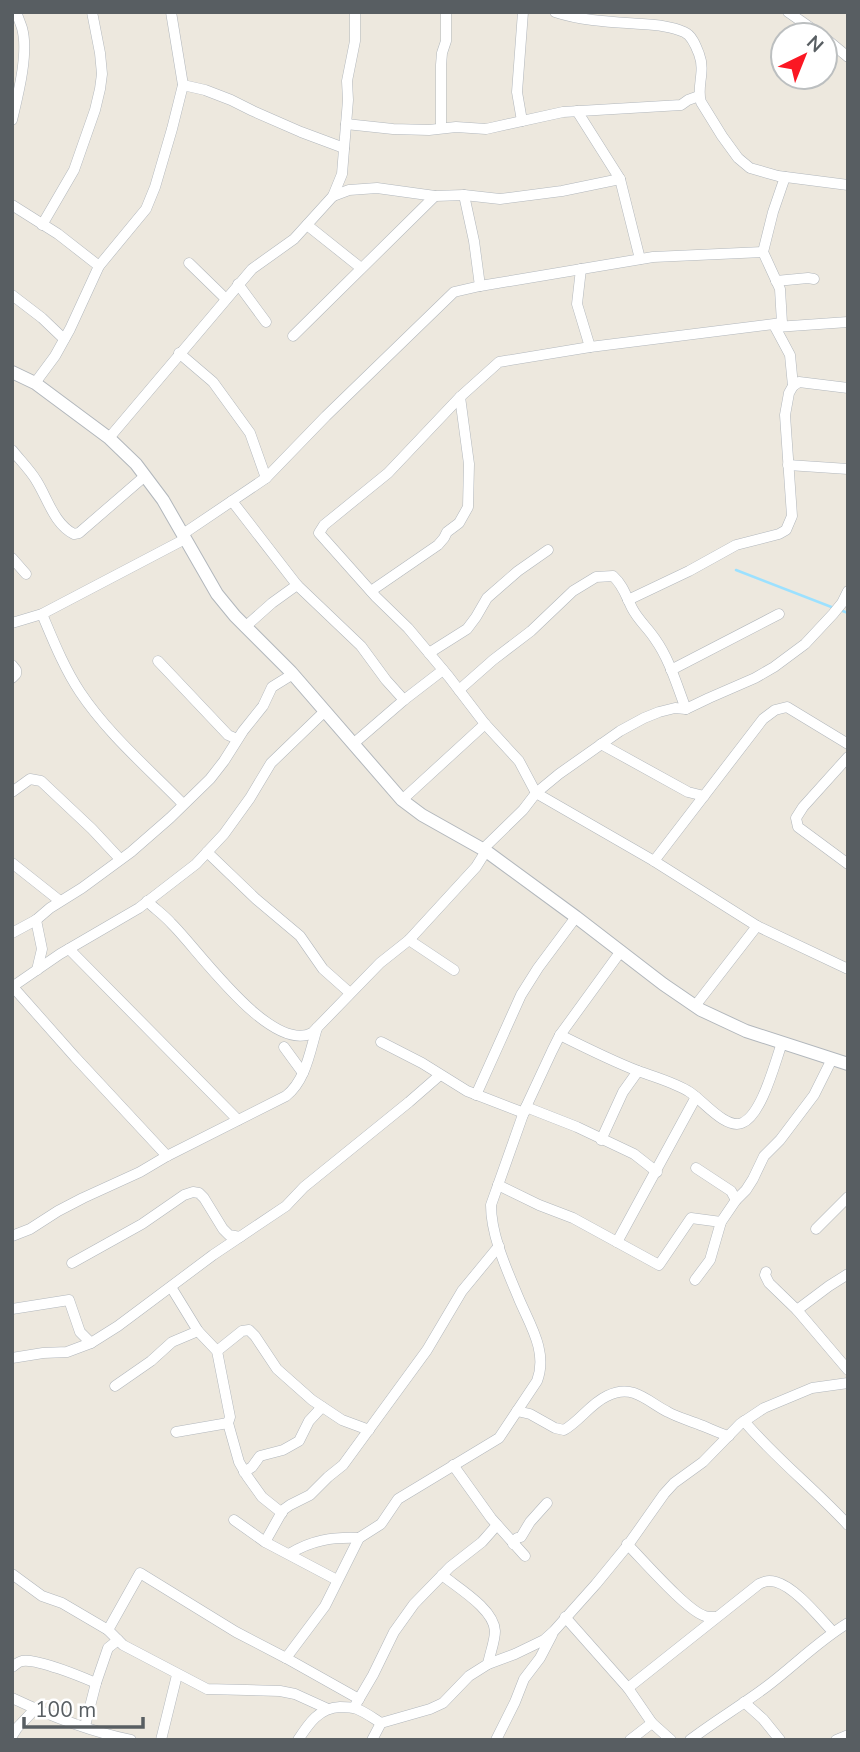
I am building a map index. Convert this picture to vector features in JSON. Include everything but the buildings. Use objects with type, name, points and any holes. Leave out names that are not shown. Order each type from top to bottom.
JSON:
[{"type":"street","points":[[12,120],[23,59],[22,30],[16,12]]},
{"type":"street","points":[[42,225],[74,170],[97,100],[102,74],[92,12]]},
{"type":"street","points":[[36,383],[55,356],[99,266],[139,217],[152,196],[183,85],[171,12]]},
{"type":"street","points":[[109,438],[238,284],[252,269],[294,239],[333,195],[342,174],[347,81],[355,41],[355,12]]},
{"type":"street","points":[[441,128],[441,65],[446,41],[446,12]]},
{"type":"street","points":[[522,121],[516,92],[523,12]]},
{"type":"street","points":[[555,12],[570,17],[596,16],[685,32],[699,52],[703,66],[699,96],[707,114],[738,158],[756,171],[848,185]]},
{"type":"street","points":[[645,25],[650,12]]},
{"type":"street","points":[[183,85],[231,100],[344,148]]},
{"type":"street","points":[[346,124],[393,129],[486,129],[563,112],[676,106],[699,96]]},
{"type":"street","points":[[577,111],[620,179],[640,259]]},
{"type":"street","points":[[785,177],[763,252],[780,289],[779,325],[790,355],[793,386]]},
{"type":"street","points":[[333,195],[349,190],[377,188],[435,197],[464,195],[500,199],[562,191],[620,179]]},
{"type":"street","points":[[464,195],[480,286]]},
{"type":"street","points":[[293,336],[435,197]]},
{"type":"street","points":[[12,205],[58,234],[99,266]]},
{"type":"street","points":[[307,225],[361,268]]},
{"type":"street","points":[[12,623],[42,614],[184,537],[267,478],[326,416],[454,292],[653,257],[763,252]]},
{"type":"street","points":[[190,263],[226,299]]},
{"type":"street","points":[[580,269],[577,304],[590,347]]},
{"type":"street","points":[[776,281],[814,279]]},
{"type":"street","points":[[238,284],[266,322]]},
{"type":"street","points":[[12,295],[64,339]]},
{"type":"street","points":[[848,322],[779,325],[590,347],[499,362],[460,397],[388,473],[324,525],[319,533],[429,653],[485,724],[519,761],[536,793],[654,861],[757,926],[848,969]]},
{"type":"street","points":[[179,354],[213,382],[250,433],[267,478]]},
{"type":"street","points":[[12,372],[36,383],[109,438],[136,464],[163,500],[217,594],[245,627],[293,674],[402,800],[422,815],[485,850],[695,1006],[746,1031],[848,1064]]},
{"type":"street","points":[[628,600],[736,545],[786,530],[792,516],[785,415],[789,393],[799,382],[848,388]]},
{"type":"street","points":[[371,591],[438,545],[447,532],[459,523],[468,507],[469,464],[460,397]]},
{"type":"street","points":[[12,450],[35,478],[64,528],[74,534],[95,520],[145,476]]},
{"type":"street","points":[[788,465],[848,469]]},
{"type":"street","points":[[232,501],[297,585],[361,646],[404,700]]},
{"type":"street","points":[[429,653],[467,629],[487,598],[518,570],[548,550]]},
{"type":"street","points":[[12,558],[26,574]]},
{"type":"street","points":[[459,690],[531,631],[573,591],[596,577],[612,576],[619,582],[640,620],[655,639],[686,709]]},
{"type":"street","points":[[245,627],[297,585]]},
{"type":"street","points":[[147,901],[172,923],[234,994],[256,1014],[274,1027],[297,1036],[305,1036],[409,940],[476,867],[485,850],[536,793],[559,774],[620,731],[644,718],[676,708],[686,709],[755,678],[785,660],[805,645],[842,603],[848,592]]},
{"type":"street","points":[[42,614],[80,692],[110,729],[183,804]]},
{"type":"street","points":[[671,670],[779,614]]},
{"type":"street","points":[[158,662],[228,735],[237,739]]},
{"type":"street","points":[[12,665],[16,670],[12,678]]},
{"type":"street","points":[[353,744],[443,670]]},
{"type":"street","points":[[12,933],[82,888],[170,818],[225,761],[237,739],[263,706],[272,687],[293,674]]},
{"type":"street","points":[[654,861],[763,719],[775,710],[787,707],[848,744]]},
{"type":"street","points":[[167,1156],[13,987],[69,949],[139,908],[186,872],[224,834],[271,764],[325,711]]},
{"type":"street","points":[[402,800],[485,724]]},
{"type":"street","points":[[601,744],[688,792],[704,796]]},
{"type":"street","points":[[848,757],[796,818],[798,827],[848,864]]},
{"type":"street","points":[[12,792],[30,779],[41,781],[120,859]]},
{"type":"street","points":[[207,852],[300,936],[323,969],[350,993]]},
{"type":"street","points":[[12,863],[60,901]]},
{"type":"street","points":[[476,1095],[521,995],[576,917]]},
{"type":"street","points":[[36,920],[43,949],[36,971]]},
{"type":"street","points":[[695,1006],[757,926]]},
{"type":"street","points":[[409,940],[454,970]]},
{"type":"street","points":[[43,949],[58,956]]},
{"type":"street","points":[[69,949],[238,1120]]},
{"type":"street","points":[[286,1658],[325,1606],[359,1538],[381,1524],[398,1499],[499,1438],[537,1381],[541,1371],[541,1354],[499,1246],[491,1217],[491,1205],[525,1110],[560,1035],[621,951]]},
{"type":"street","points":[[12,1236],[286,1096],[295,1089],[303,1073],[317,1027]]},
{"type":"street","points":[[560,1035],[687,1090],[721,1118],[736,1124],[743,1123],[751,1115],[766,1091],[782,1043]]},
{"type":"street","points":[[381,1042],[476,1095],[577,1128],[634,1154],[657,1172]]},
{"type":"street","points":[[284,1047],[303,1073]]},
{"type":"street","points":[[695,1280],[710,1260],[721,1222],[736,1195],[753,1179],[764,1156],[814,1095],[832,1059]]},
{"type":"street","points":[[601,1140],[623,1092],[638,1071]]},
{"type":"street","points":[[12,1358],[67,1352],[91,1343],[118,1326],[213,1255],[286,1206],[440,1075]]},
{"type":"street","points":[[617,1242],[696,1097]]},
{"type":"street","points":[[696,1168],[736,1195]]},
{"type":"street","points":[[498,1185],[573,1218],[659,1265],[691,1218],[721,1222]]},
{"type":"street","points":[[72,1263],[193,1192],[204,1198],[229,1235],[240,1237]]},
{"type":"street","points":[[816,1229],[848,1197]]},
{"type":"street","points":[[265,1542],[282,1513],[290,1505],[310,1495],[343,1465],[427,1350],[456,1298],[499,1246]]},
{"type":"street","points":[[766,1272],[769,1283],[797,1310],[848,1370]]},
{"type":"street","points":[[797,1310],[848,1274]]},
{"type":"street","points":[[171,1287],[198,1331],[217,1351],[230,1417],[228,1423],[239,1462],[262,1497],[282,1513]]},
{"type":"street","points":[[12,1309],[69,1300],[80,1332],[91,1343]]},
{"type":"street","points":[[217,1351],[242,1331],[249,1330],[277,1369],[322,1407],[342,1420],[369,1430]]},
{"type":"street","points":[[115,1386],[151,1361],[172,1342],[198,1331]]},
{"type":"street","points":[[372,1740],[381,1723],[443,1703],[468,1676],[488,1664],[544,1640],[596,1584],[674,1483],[704,1462],[744,1421],[764,1408],[812,1388],[848,1383]]},
{"type":"street","points":[[516,1411],[530,1414],[564,1430],[606,1396],[624,1391],[633,1392],[668,1413],[729,1436]]},
{"type":"street","points":[[244,1472],[252,1467],[260,1456],[283,1450],[299,1441],[309,1422],[322,1407]]},
{"type":"street","points":[[744,1421],[779,1459],[848,1525]]},
{"type":"street","points":[[176,1432],[228,1423]]},
{"type":"street","points":[[453,1465],[497,1525],[513,1540],[524,1556]]},
{"type":"street","points":[[513,1540],[524,1534],[530,1522],[547,1503]]},
{"type":"street","points":[[234,1520],[265,1542],[337,1580]]},
{"type":"street","points":[[298,1740],[317,1715],[328,1709],[356,1703],[398,1625],[427,1590],[482,1542],[497,1525]]},
{"type":"street","points":[[289,1554],[307,1544],[341,1537],[359,1538]]},
{"type":"street","points":[[627,1544],[684,1602],[706,1617],[716,1617]]},
{"type":"street","points":[[108,1630],[140,1573],[236,1632],[286,1658],[356,1703],[381,1723]]},
{"type":"street","points":[[12,1574],[41,1596],[62,1604],[108,1630],[123,1646],[206,1689],[280,1690],[328,1709]]},
{"type":"street","points":[[442,1575],[492,1617],[495,1632],[488,1664]]},
{"type":"street","points":[[628,1688],[767,1580],[778,1582],[795,1594],[833,1632]]},
{"type":"street","points":[[565,1617],[628,1688],[652,1723],[671,1740]]},
{"type":"street","points":[[690,1740],[768,1685],[848,1623]]},
{"type":"street","points":[[496,1740],[524,1679],[540,1658],[554,1631]]},
{"type":"street","points":[[85,1726],[108,1648],[118,1640]]},
{"type":"street","points":[[12,1667],[19,1662],[31,1662],[66,1671],[96,1684]]},
{"type":"street","points":[[161,1740],[177,1675]]},
{"type":"street","points":[[12,1698],[110,1738],[131,1740]]},
{"type":"street","points":[[744,1702],[763,1719],[780,1740]]},
{"type":"street","points":[[12,1736],[35,1709]]},
{"type":"street","points":[[630,1740],[652,1723]]},
{"type":"street","points":[[836,1740],[848,1735]]},
{"type":"waterway","points":[[736,570],[834,608]]},
{"type":"waterway","points":[[840,610],[848,613]]}]
